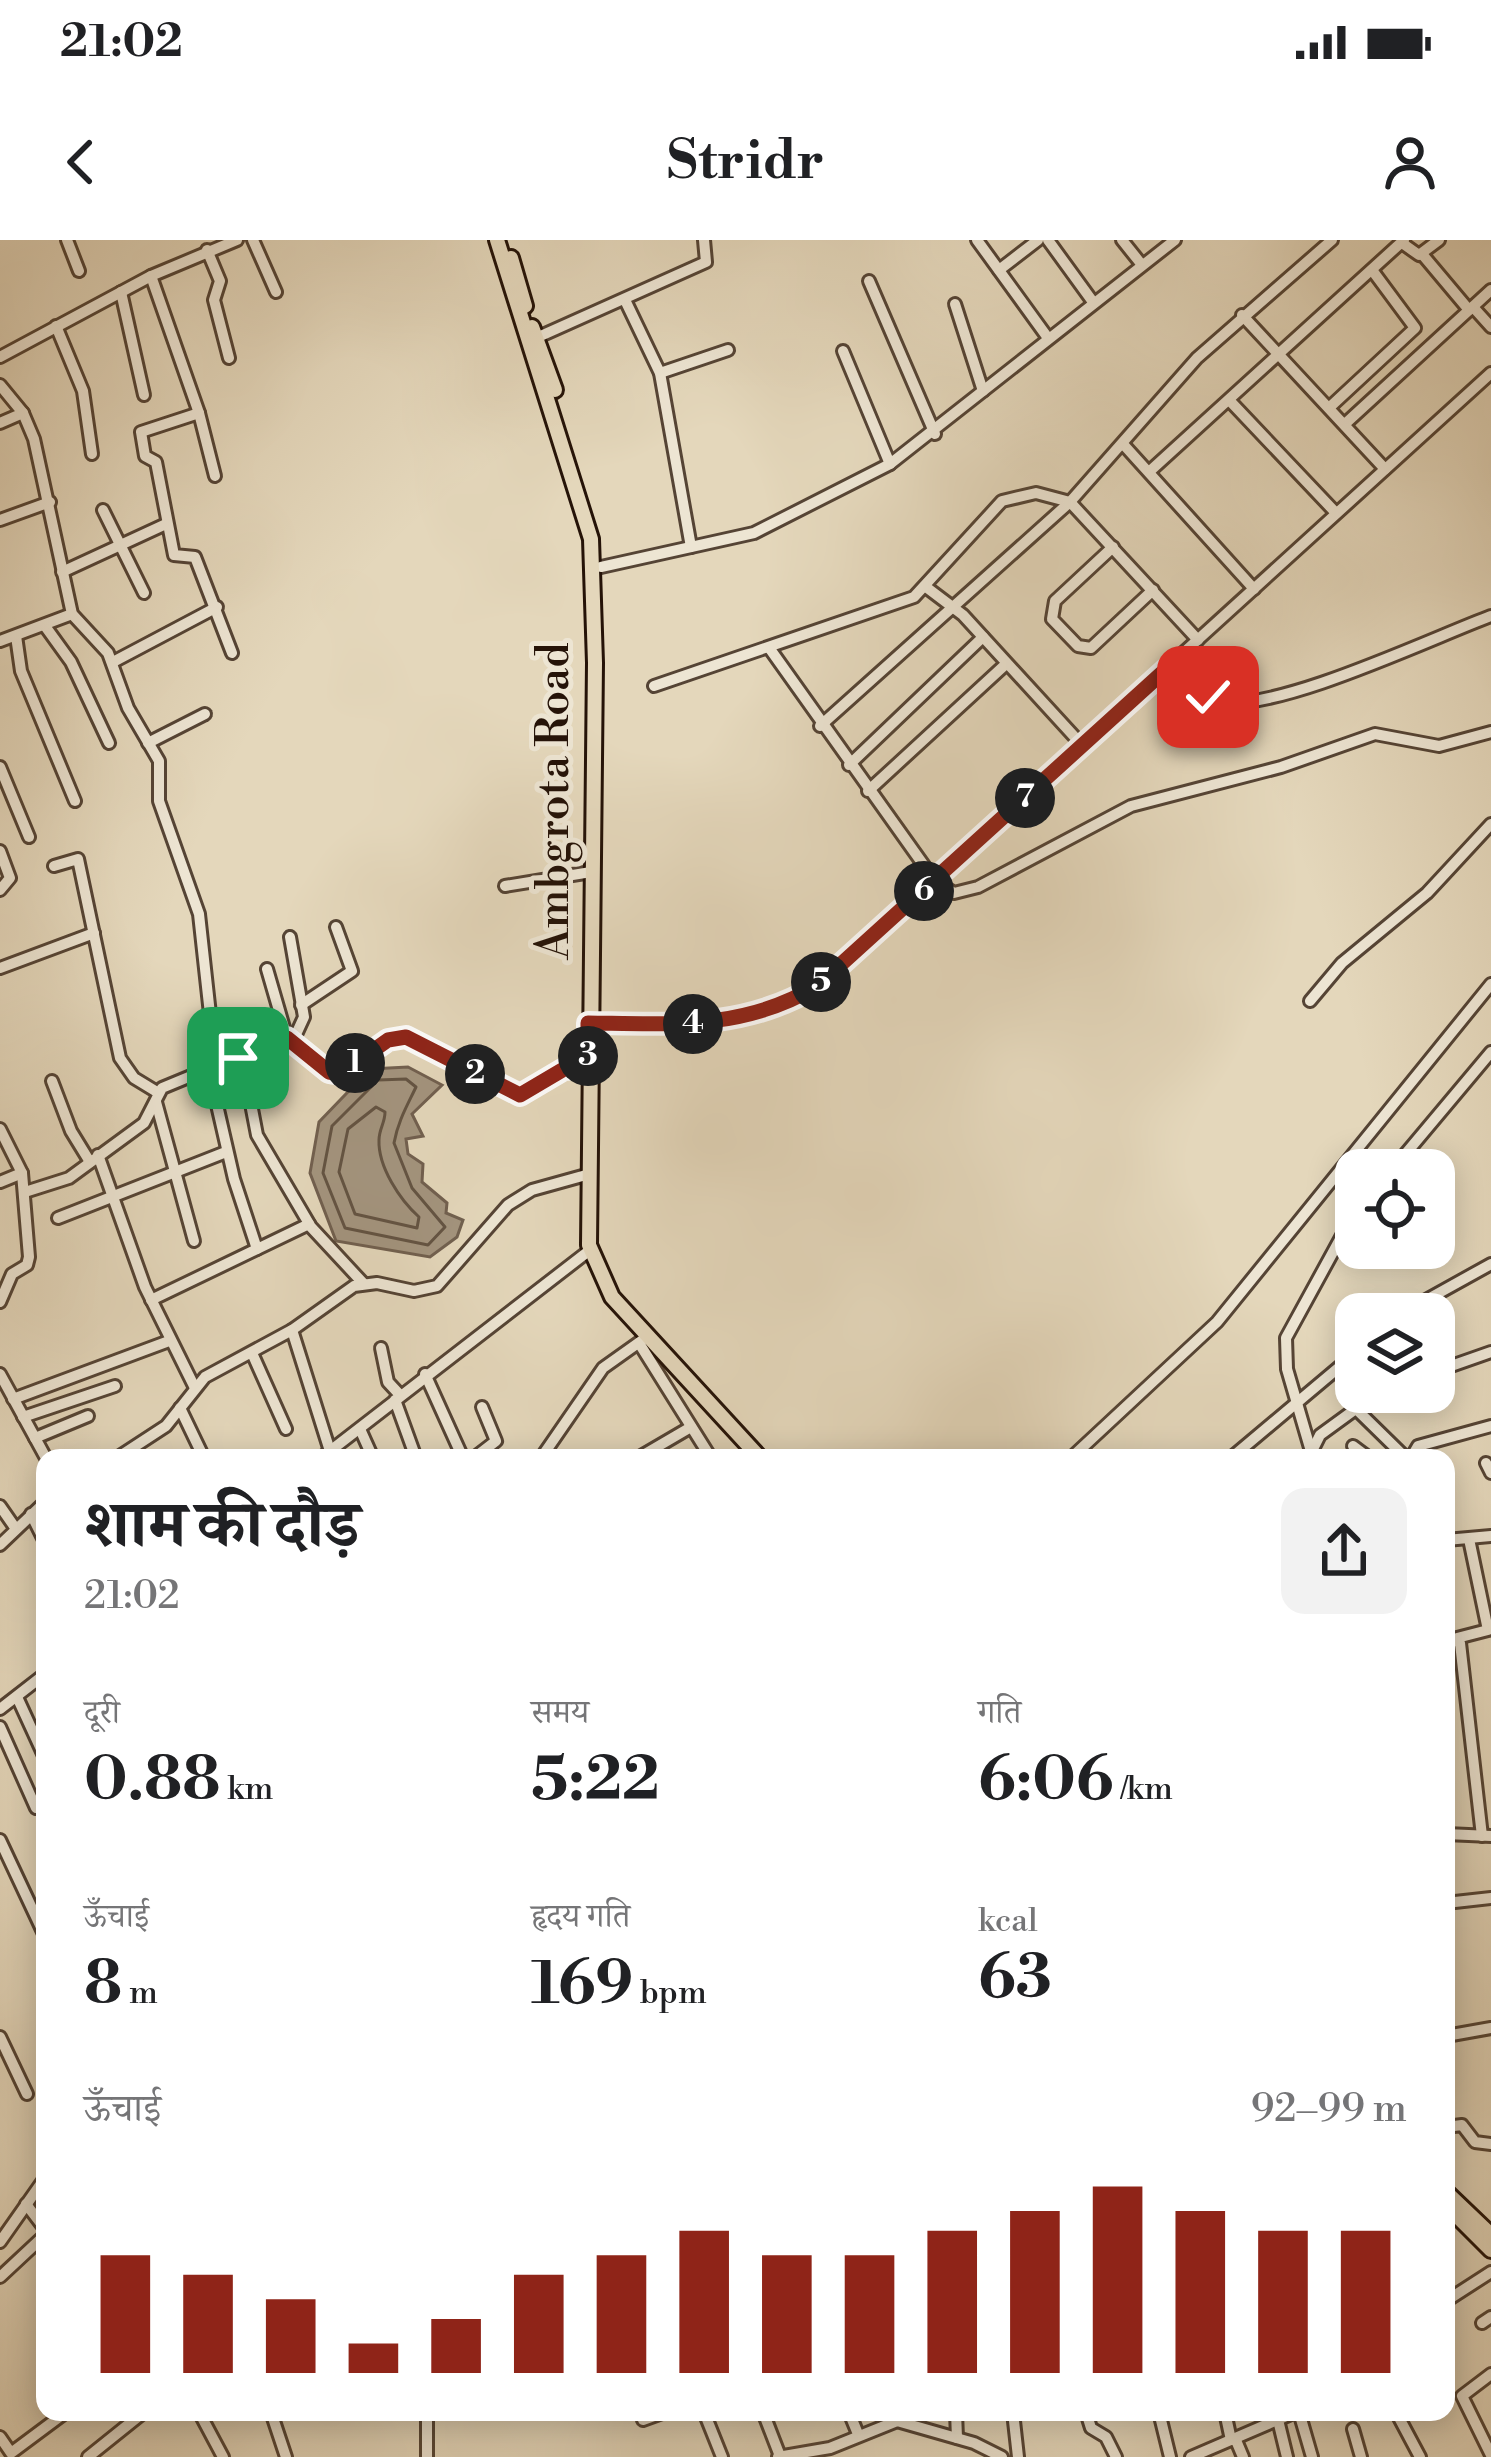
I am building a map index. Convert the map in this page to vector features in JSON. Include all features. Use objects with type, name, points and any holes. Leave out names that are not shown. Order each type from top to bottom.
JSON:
[{"type":"main road","points":[[502,240],[596,520],[601,567],[595,663]]},
{"type":"main road","name":"Ambgrota Road","points":[[502,240],[587,516],[595,663],[586,1175],[590,1250],[644,1340],[751,1449]]},
{"type":"main road","points":[[611,1291],[648,1323],[762,1449]]},
{"type":"main road","points":[[1455,2197],[1491,2232]]},
{"type":"main road","points":[[1455,2213],[1491,2250]]},
{"type":"street","points":[[68,240],[79,271]]},
{"type":"street","points":[[0,357],[151,276],[237,240]]},
{"type":"street","points":[[253,240],[276,292]]},
{"type":"street","points":[[536,338],[706,262],[704,240]]},
{"type":"street","points":[[977,240],[1048,338]]},
{"type":"street","points":[[998,270],[1038,240]]},
{"type":"street","points":[[1048,240],[1094,302]]},
{"type":"street","points":[[1122,240],[1142,265]]},
{"type":"street","points":[[601,567],[779,522],[890,464],[935,434],[1174,240]]},
{"type":"street","points":[[820,726],[1070,502],[1162,395],[1242,315],[1332,240]]},
{"type":"street","points":[[1423,254],[1439,240]]},
{"type":"street","points":[[1150,472],[1403,241],[1423,254],[1491,327]]},
{"type":"street","points":[[207,250],[220,281],[214,300],[229,358]]},
{"type":"street","points":[[1331,406],[1415,328],[1372,270]]},
{"type":"street","points":[[151,276],[199,413],[214,476]]},
{"type":"street","points":[[869,281],[935,434]]},
{"type":"street","points":[[1346,423],[1491,290]]},
{"type":"street","points":[[121,292],[144,394]]},
{"type":"street","points":[[625,300],[660,373],[691,547]]},
{"type":"street","points":[[955,304],[982,392]]},
{"type":"street","points":[[1242,315],[1331,406],[1384,470]]},
{"type":"street","points":[[56,326],[83,391],[92,454]]},
{"type":"street","points":[[660,373],[728,350]]},
{"type":"street","points":[[843,351],[890,464]]},
{"type":"street","points":[[588,1023],[722,1023],[788,1003],[817,986],[1491,373]]},
{"type":"street","points":[[0,385],[23,413],[50,502],[72,614],[113,662],[159,761],[162,811],[199,914],[210,1014],[236,1059],[257,1135],[309,1223],[363,1283],[414,1291],[437,1286],[508,1205],[532,1190],[586,1175]]},
{"type":"street","points":[[1230,401],[1336,513]]},
{"type":"street","points":[[0,423],[23,413]]},
{"type":"street","points":[[199,413],[141,429],[145,456],[156,462],[174,555],[196,556],[232,653]]},
{"type":"street","points":[[1123,445],[1254,590]]},
{"type":"street","points":[[654,686],[897,605],[926,587],[1002,501],[1036,493],[1070,502],[1198,640]]},
{"type":"street","points":[[1,515],[50,502]]},
{"type":"street","points":[[103,510],[144,593]]},
{"type":"street","points":[[62,572],[166,524]]},
{"type":"street","points":[[1113,547],[1055,601],[1052,619],[1078,646],[1090,648],[1153,590]]},
{"type":"street","points":[[926,587],[955,608],[1082,745]]},
{"type":"street","points":[[113,662],[217,607]]},
{"type":"street","points":[[0,640],[72,614]]},
{"type":"street","points":[[1173,663],[1208,697],[1237,702],[1342,673],[1491,616]]},
{"type":"street","points":[[46,626],[71,662],[109,742]]},
{"type":"street","points":[[16,636],[21,671],[76,801]]},
{"type":"street","points":[[849,765],[982,638]]},
{"type":"street","points":[[770,649],[820,726],[944,890],[965,892],[1131,806],[1281,767],[1363,737],[1382,734],[1439,746],[1491,731]]},
{"type":"street","points":[[868,790],[1006,664]]},
{"type":"street","points":[[148,743],[205,714]]},
{"type":"street","points":[[0,767],[29,837]]},
{"type":"street","points":[[1310,1001],[1342,963],[1427,893],[1491,824]]},
{"type":"street","points":[[0,851],[10,878],[0,890]]},
{"type":"street","points":[[54,866],[78,859],[120,1058],[156,1096],[194,1241]]},
{"type":"street","points":[[506,886],[591,872]]},
{"type":"street","points":[[302,1005],[352,971],[336,926]]},
{"type":"street","points":[[0,968],[94,933]]},
{"type":"street","points":[[25,1192],[69,1178],[150,1118],[156,1096],[290,1040],[303,1022],[290,937]]},
{"type":"street","points":[[267,969],[290,1040],[335,1075],[388,1040],[406,1037],[520,1095],[564,1069],[588,1067]]},
{"type":"street","points":[[1081,1449],[1216,1322],[1491,984]]},
{"type":"street","points":[[1410,1149],[1491,1052]]},
{"type":"street","points":[[209,1070],[226,1151],[257,1249]]},
{"type":"street","points":[[52,1081],[114,1197],[151,1300],[195,1388]]},
{"type":"street","points":[[0,1129],[22,1173],[29,1262],[12,1274],[0,1302]]},
{"type":"street","points":[[58,1219],[226,1151]]},
{"type":"street","points":[[0,1182],[22,1173]]},
{"type":"street","points":[[151,1300],[309,1223]]},
{"type":"street","points":[[1309,1449],[1295,1403],[1286,1338],[1335,1248]]},
{"type":"street","points":[[333,1449],[590,1250]]},
{"type":"street","points":[[1438,1293],[1491,1264]]},
{"type":"street","points":[[131,1449],[166,1426],[214,1371],[292,1330],[363,1283]]},
{"type":"street","points":[[292,1330],[325,1449]]},
{"type":"street","points":[[547,1449],[603,1368],[644,1340],[705,1449]]},
{"type":"street","points":[[13,1399],[169,1341]]},
{"type":"street","points":[[381,1348],[388,1382],[398,1398],[413,1449]]},
{"type":"street","points":[[1455,1365],[1491,1352]]},
{"type":"street","points":[[252,1353],[286,1430]]},
{"type":"street","points":[[1241,1449],[1335,1370]]},
{"type":"street","points":[[0,1374],[41,1449]]},
{"type":"street","points":[[425,1374],[459,1449]]},
{"type":"street","points":[[23,1417],[115,1386]]},
{"type":"street","points":[[482,1407],[496,1441],[486,1449]]},
{"type":"street","points":[[180,1408],[200,1449]]},
{"type":"street","points":[[1314,1449],[1320,1436],[1347,1413]]},
{"type":"street","points":[[1360,1413],[1398,1449]]},
{"type":"street","points":[[35,1438],[88,1417]]},
{"type":"street","points":[[1415,1449],[1491,1426]]},
{"type":"street","points":[[653,1449],[691,1427]]},
{"type":"street","points":[[360,1429],[369,1449]]},
{"type":"street","points":[[1353,1446],[1357,1449]]},
{"type":"street","points":[[0,1507],[16,1528]]},
{"type":"street","points":[[0,1546],[36,1510]]},
{"type":"street","points":[[31,1514],[36,1524]]},
{"type":"street","points":[[1455,1540],[1491,1536]]},
{"type":"street","points":[[1455,1637],[1488,1630],[1468,1539]]},
{"type":"street","points":[[1455,1655],[1486,1836],[1455,1834]]},
{"type":"street","points":[[0,1709],[36,1681]]},
{"type":"street","points":[[16,1697],[36,1739]]},
{"type":"street","points":[[0,1727],[36,1808]]},
{"type":"street","points":[[0,1840],[36,1917]]},
{"type":"street","points":[[1455,1902],[1491,1898]]},
{"type":"street","points":[[1455,2035],[1491,2029]]},
{"type":"street","points":[[0,2037],[27,2094]]},
{"type":"street","points":[[1455,2126],[1462,2125],[1478,2144],[1491,2144]]},
{"type":"street","points":[[0,2242],[5,2224],[36,2190]]},
{"type":"street","points":[[26,2204],[36,2219]]},
{"type":"street","points":[[0,2277],[36,2241]]},
{"type":"street","points":[[1455,2295],[1491,2272]]},
{"type":"street","points":[[1491,2374],[1462,2396],[1491,2455]]},
{"type":"street","points":[[0,2437],[9,2455],[54,2421]]},
{"type":"street","points":[[88,2457],[133,2421]]},
{"type":"street","points":[[204,2421],[223,2457]]},
{"type":"street","points":[[274,2421],[286,2457]]},
{"type":"street","points":[[427,2421],[427,2457]]},
{"type":"street","points":[[701,2457],[721,2454],[708,2421]]},
{"type":"street","points":[[766,2421],[779,2457],[830,2448],[897,2421],[1002,2457]]},
{"type":"street","points":[[853,2421],[858,2434]]},
{"type":"street","points":[[956,2421],[957,2438]]},
{"type":"street","points":[[1013,2421],[1018,2457]]},
{"type":"street","points":[[1088,2421],[1090,2428],[1106,2437],[1115,2457]]},
{"type":"street","points":[[1161,2421],[1170,2457]]},
{"type":"street","points":[[1228,2421],[1243,2457]]},
{"type":"street","points":[[1191,2457],[1276,2421]]},
{"type":"street","points":[[1278,2421],[1287,2457]]},
{"type":"street","points":[[1300,2421],[1312,2457]]},
{"type":"street","points":[[1401,2421],[1420,2457]]},
{"type":"street","points":[[1353,2429],[1360,2457]]},
{"type":"water","points":[[408,1067],[442,1085],[412,1114],[423,1136],[406,1139],[408,1154],[423,1164],[422,1182],[447,1203],[446,1213],[463,1220],[457,1237],[430,1257],[336,1241],[310,1173],[319,1122],[370,1069]]},
{"type":"route","points":[[238,1058],[287,1038],[335,1075],[388,1040],[406,1037],[426,1044],[500,1090],[520,1095],[564,1069],[588,1067],[588,1023],[722,1023],[756,1016],[817,986],[1173,663],[1208,697]]}]
